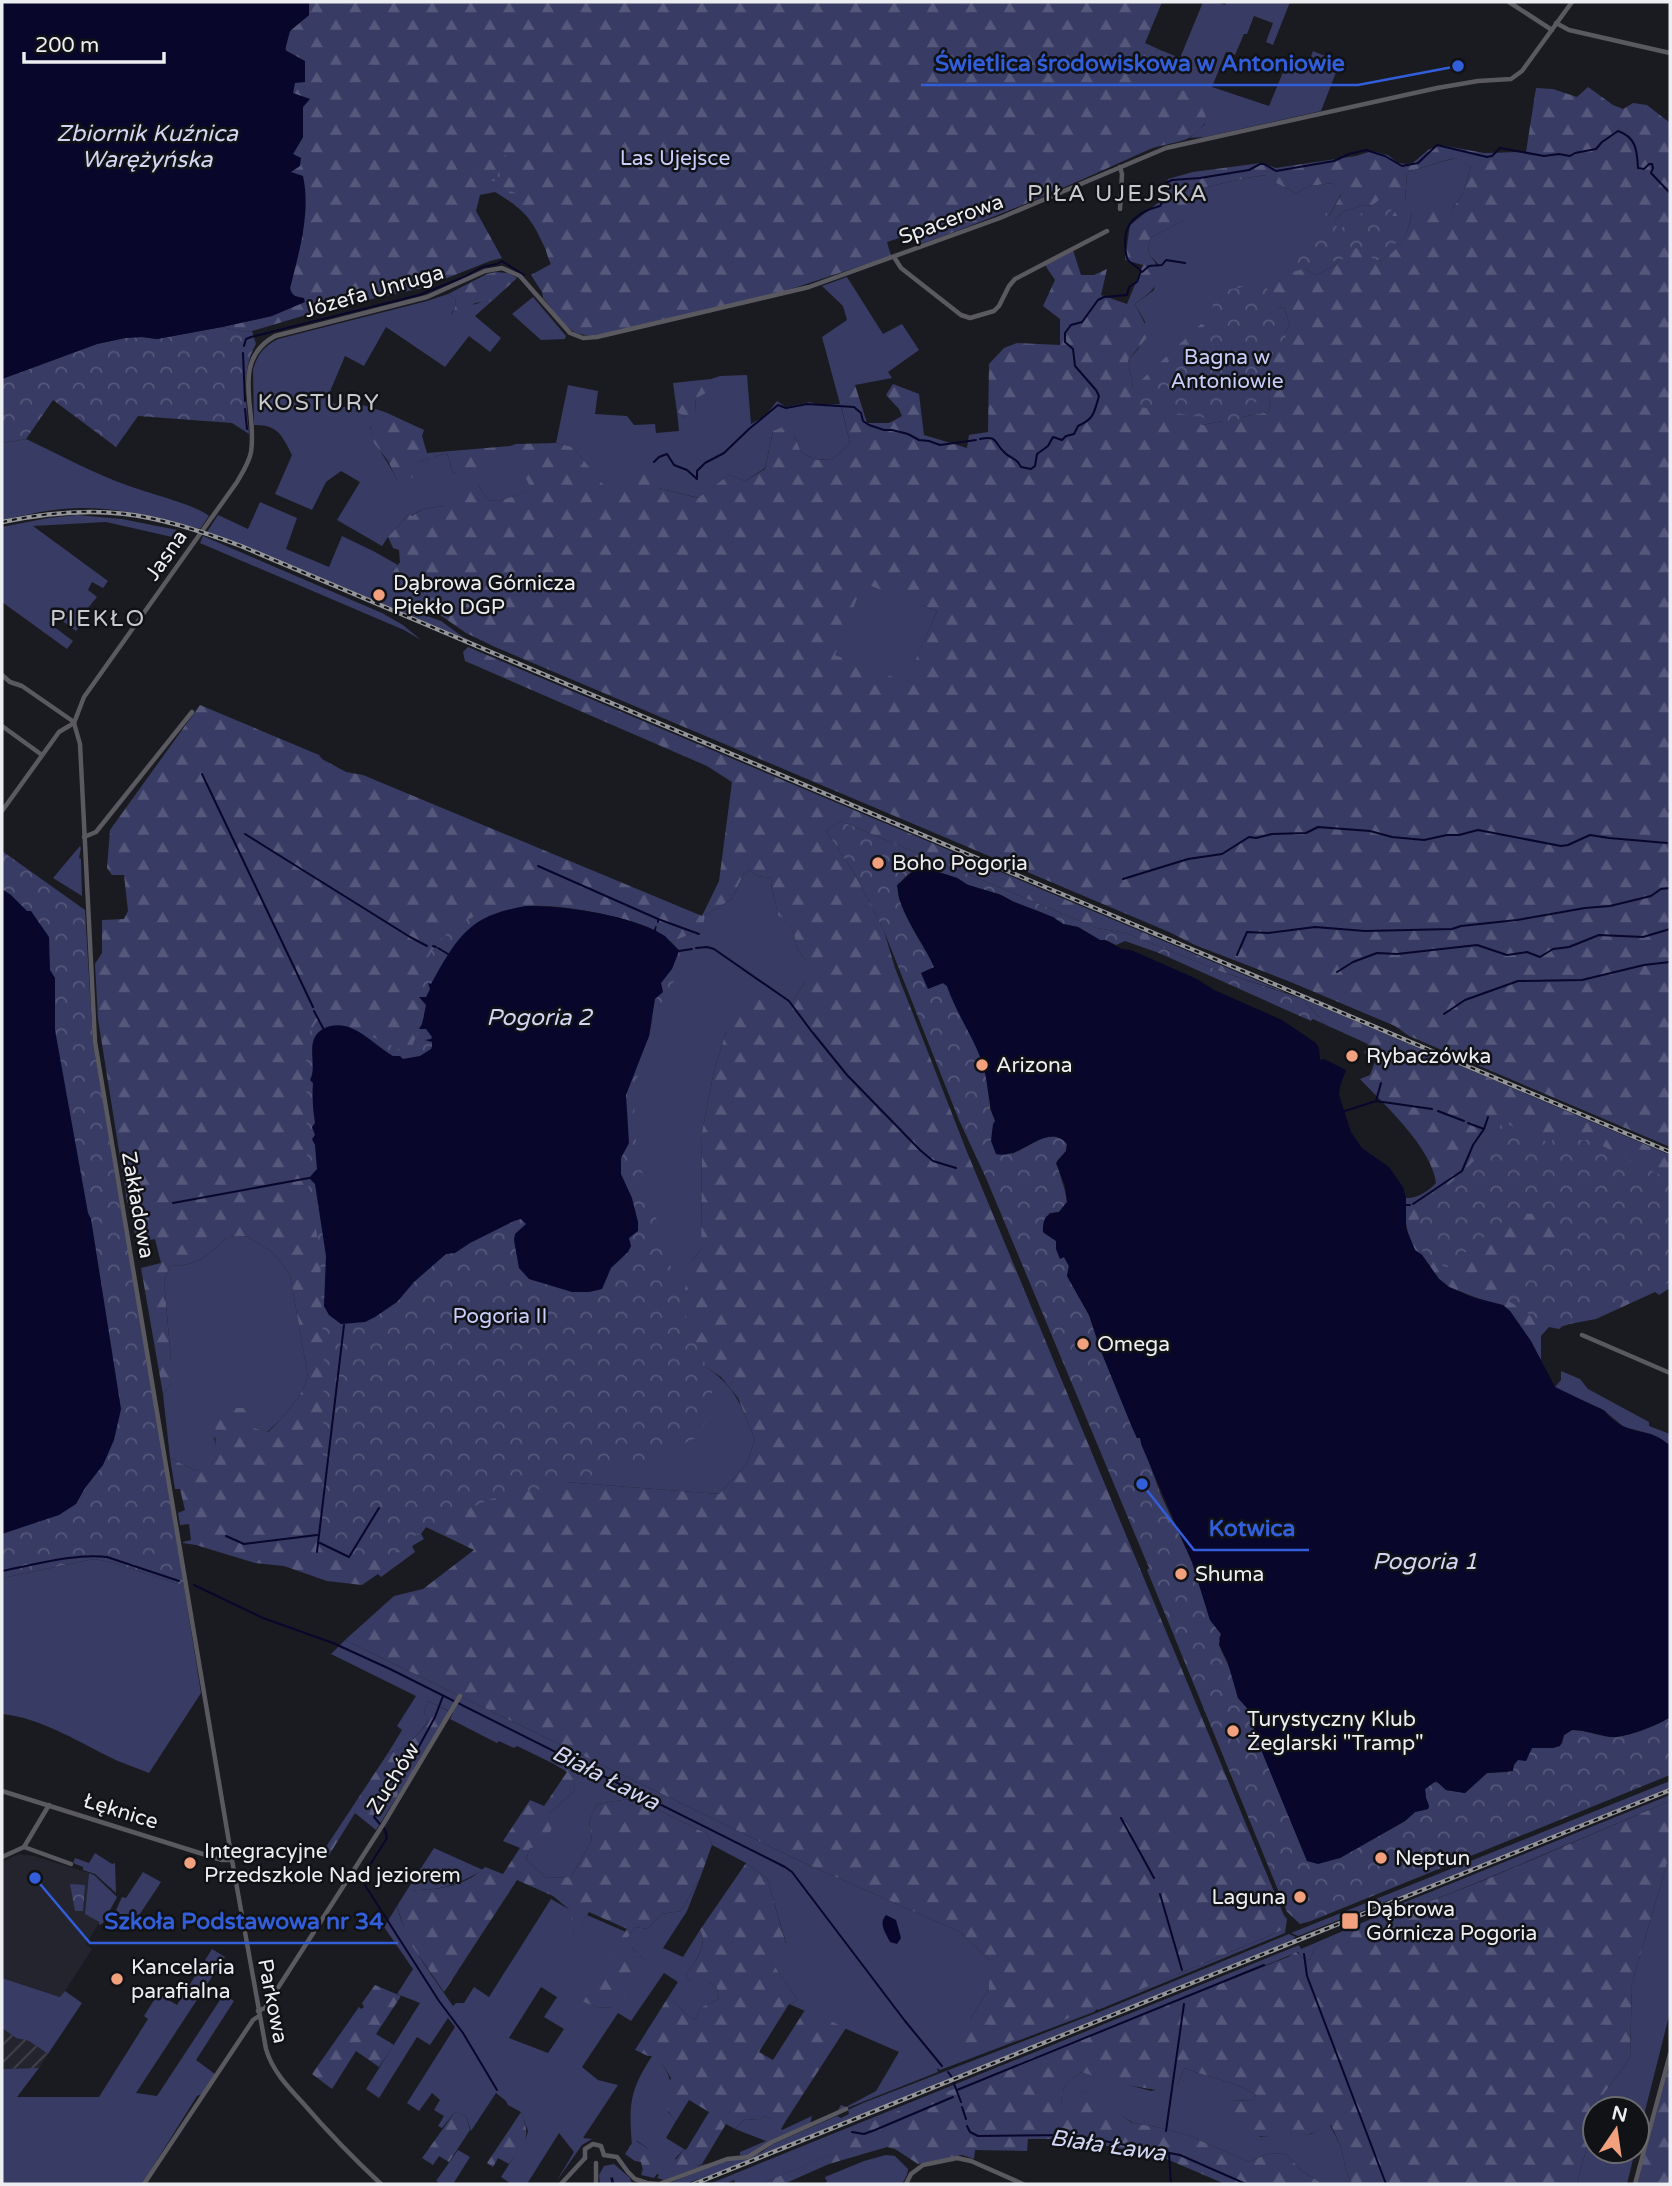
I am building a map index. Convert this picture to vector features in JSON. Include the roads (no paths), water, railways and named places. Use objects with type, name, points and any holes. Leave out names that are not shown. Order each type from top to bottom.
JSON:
[{"type":"street","points":[[1509,2],[1552,30]]},
{"type":"street","name":"Spacerowa","points":[[573,335],[599,337],[809,287],[1000,218],[1173,146],[1437,88],[1511,79],[1519,74],[1572,2]]},
{"type":"street","points":[[1556,23],[1567,29],[1670,53]]},
{"type":"street","points":[[1119,209],[1122,174],[1120,167]]},
{"type":"street","points":[[894,257],[901,268],[961,315],[970,318],[999,306],[1014,279],[1107,231]]},
{"type":"street","name":"Józefa Unruga","points":[[249,405],[250,363],[258,349],[268,340],[279,334],[427,297],[490,269],[505,269],[520,276],[573,335]]},
{"type":"street","name":"Jasna","points":[[2,811],[60,730],[74,723],[83,698],[242,473],[251,449],[249,405]]},
{"type":"street","points":[[2,676],[22,686],[74,723]]},
{"type":"street","points":[[84,837],[96,832],[192,712]]},
{"type":"street","name":"Zakładowa","points":[[74,723],[80,744],[94,1042],[185,1576]]},
{"type":"street","points":[[2,726],[42,755]]},
{"type":"street","points":[[1582,1335],[1670,1373]]},
{"type":"street","name":"Parkowa","points":[[185,1576],[266,2049],[274,2068],[332,2138],[381,2184]]},
{"type":"street","name":"Zuchów","points":[[144,2184],[253,2020],[265,2008],[384,1824],[460,1697]]},
{"type":"street","name":"Łęknice","points":[[2,1791],[222,1860],[232,1860]]},
{"type":"street","points":[[2,1857],[24,1847],[49,1805]]},
{"type":"street","points":[[24,1847],[71,1864]]},
{"type":"street","points":[[1635,2184],[1670,2053]]},
{"type":"street","points":[[604,2155],[616,2156],[637,2180],[659,2184],[727,2159],[748,2157],[772,2142],[846,2109]]},
{"type":"street","points":[[561,2184],[585,2158],[586,2149],[593,2144],[601,2146],[604,2155],[601,2161],[590,2163],[585,2158]]},
{"type":"street","points":[[906,2184],[911,2174],[923,2165],[957,2158],[969,2160],[1023,2184]]},
{"type":"street","points":[[596,2163],[596,2184]]},
{"type":"water","name":"Zbiornik Kuźnica Warężyńska","points":[[2,2],[309,2],[309,15],[290,31],[285,50],[305,61],[305,82],[295,83],[293,93],[310,99],[303,107],[303,137],[293,154],[301,158],[300,166],[291,172],[303,176],[306,204],[303,232],[290,288],[293,294],[304,298],[305,302],[272,316],[222,327],[157,339],[125,338],[97,344],[2,379]]},
{"type":"water","name":"Pogoria 1","points":[[920,866],[1001,895],[1053,917],[1063,924],[1078,927],[1100,940],[1131,950],[1197,979],[1214,990],[1282,1020],[1316,1043],[1320,1060],[1324,1059],[1346,1070],[1339,1095],[1351,1132],[1362,1148],[1389,1167],[1403,1187],[1406,1198],[1406,1228],[1415,1250],[1422,1255],[1439,1279],[1449,1287],[1472,1297],[1503,1305],[1510,1311],[1531,1341],[1555,1387],[1605,1411],[1620,1424],[1656,1436],[1670,1445],[1670,1717],[1658,1724],[1617,1737],[1572,1730],[1564,1735],[1560,1746],[1532,1748],[1526,1761],[1518,1760],[1514,1764],[1513,1771],[1487,1773],[1465,1793],[1446,1790],[1436,1781],[1425,1789],[1428,1809],[1415,1812],[1405,1821],[1340,1858],[1318,1864],[1307,1861],[1260,1747],[1247,1708],[1238,1698],[1227,1660],[1219,1645],[1221,1634],[1210,1620],[1192,1562],[1140,1438],[1137,1438],[1132,1427],[1089,1315],[1067,1276],[1069,1266],[1064,1257],[1060,1259],[1056,1241],[1043,1232],[1046,1217],[1059,1212],[1067,1202],[1065,1186],[1056,1163],[1066,1151],[1067,1144],[1051,1136],[1015,1152],[996,1154],[991,1141],[995,1121],[978,1052],[947,986],[943,983],[928,989],[921,973],[934,967],[902,907],[897,885]]},
{"type":"water","points":[[2,889],[27,911],[31,911],[49,937],[50,970],[55,978],[55,1030],[91,1219],[121,1409],[114,1440],[103,1465],[76,1504],[59,1515],[2,1534]]},
{"type":"water","name":"Pogoria 2","points":[[527,906],[592,912],[654,930],[656,925],[656,931],[665,936],[679,951],[672,969],[661,983],[663,992],[655,999],[649,1036],[626,1095],[629,1143],[621,1158],[621,1174],[632,1198],[638,1231],[629,1238],[631,1246],[628,1252],[611,1268],[602,1289],[572,1292],[529,1279],[519,1268],[514,1240],[515,1234],[526,1224],[521,1219],[514,1221],[455,1253],[446,1254],[414,1282],[397,1302],[375,1317],[365,1322],[341,1324],[329,1315],[324,1306],[326,1256],[315,1184],[309,1178],[317,1169],[312,1139],[315,1135],[312,1127],[315,1123],[313,1083],[310,1080],[315,1037],[328,1027],[346,1026],[393,1056],[403,1059],[420,1056],[431,1049],[432,1042],[425,1040],[432,1037],[426,1029],[419,1029],[426,1005],[419,997],[426,997],[430,989],[428,983],[431,984],[449,953],[467,930],[478,922],[491,915]]},
{"type":"water","points":[[886,1915],[896,1920],[901,1938],[897,1944],[890,1942],[884,1928]]},
{"type":"waterway","points":[[980,439],[993,439],[1006,454],[1018,461],[1021,467],[1031,469],[1035,466],[1037,454],[1048,446],[1053,437],[1062,440],[1074,434],[1078,426],[1090,418],[1099,396],[1075,366],[1073,349],[1065,342],[1065,333],[1071,325],[1082,322],[1098,300],[1127,295],[1129,287],[1137,282],[1141,271],[1127,258],[1127,229],[1140,214],[1160,206],[1166,183],[1172,180],[1249,170],[1260,164],[1276,171],[1334,161],[1366,150],[1385,156],[1402,166],[1418,163],[1437,145],[1487,157],[1500,148],[1544,156],[1570,156],[1596,149],[1618,131],[1632,141],[1638,168],[1644,169],[1652,164],[1651,173],[1670,193]]},
{"type":"waterway","points":[[1142,272],[1149,266],[1162,265],[1166,260],[1185,263]]},
{"type":"waterway","points":[[244,346],[246,339],[251,337],[419,295],[502,261],[524,275]]},
{"type":"waterway","points":[[243,353],[245,401]]},
{"type":"waterway","points":[[654,462],[667,454],[674,465],[687,470],[697,479],[697,471],[705,463],[724,453],[778,405],[786,408],[807,404],[854,407],[869,425],[908,434],[919,440],[940,445],[976,440]]},
{"type":"waterway","points":[[245,409],[247,429]]},
{"type":"waterway","points":[[202,774],[313,1007]]},
{"type":"waterway","points":[[1123,879],[1188,859],[1222,854],[1249,837],[1306,833],[1318,827],[1370,831],[1392,837],[1424,840],[1478,830],[1561,846],[1590,835],[1667,843]]},
{"type":"waterway","points":[[245,834],[427,946]]},
{"type":"waterway","points":[[538,866],[658,919],[658,922]]},
{"type":"waterway","points":[[1237,955],[1247,932],[1268,933],[1315,927],[1365,931],[1452,929],[1610,906],[1651,896],[1661,889],[1670,888]]},
{"type":"waterway","points":[[658,919],[699,934]]},
{"type":"waterway","points":[[1337,972],[1353,962],[1377,953],[1397,954],[1477,945],[1507,955],[1527,952],[1540,957],[1553,949],[1569,947],[1599,935],[1643,937],[1670,929]]},
{"type":"waterway","points":[[438,948],[448,954]]},
{"type":"waterway","points":[[696,948],[714,949],[789,1001],[812,1032]]},
{"type":"waterway","points":[[679,951],[692,949]]},
{"type":"waterway","points":[[1444,1014],[1465,1000],[1518,981],[1582,980],[1644,965],[1670,962]]},
{"type":"waterway","points":[[314,1011],[323,1028]]},
{"type":"waterway","points":[[813,1033],[847,1075],[920,1150],[933,1161],[956,1168]]},
{"type":"waterway","points":[[1376,1101],[1381,1083]]},
{"type":"waterway","points":[[1345,1111],[1376,1101],[1432,1109]]},
{"type":"waterway","points":[[1438,1111],[1464,1121]]},
{"type":"waterway","points":[[1468,1123],[1484,1129],[1488,1117]]},
{"type":"waterway","points":[[1413,1204],[1462,1171],[1473,1145],[1484,1129]]},
{"type":"waterway","points":[[173,1203],[309,1178]]},
{"type":"waterway","points":[[1405,1205],[1410,1205]]},
{"type":"waterway","points":[[317,1552],[344,1325]]},
{"type":"waterway","points":[[320,1543],[349,1557],[379,1508]]},
{"type":"waterway","points":[[226,1536],[244,1544],[317,1535]]},
{"type":"waterway","name":"Biała Ława","points":[[2,1571],[54,1560],[95,1556],[107,1557],[179,1581]]},
{"type":"waterway","name":"Biała Ława","points":[[194,1585],[263,1618],[333,1643],[390,1669],[785,1867],[792,1872],[942,2066]]},
{"type":"waterway","points":[[443,1696],[435,1717],[410,1763],[374,1817],[385,1830],[387,1838],[361,1879],[439,2001],[463,2033],[497,2090]]},
{"type":"waterway","points":[[1121,1818],[1154,1878]]},
{"type":"waterway","points":[[1160,1894],[1182,1970]]},
{"type":"waterway","points":[[1304,1954],[1307,1976],[1386,2184]]},
{"type":"waterway","points":[[957,2090],[1264,1965]]},
{"type":"waterway","points":[[1166,2131],[1184,2004]]},
{"type":"waterway","name":"Biała Ława","points":[[948,2072],[961,2102]]},
{"type":"waterway","points":[[852,2132],[864,2134],[953,2097]]},
{"type":"waterway","name":"Biała Ława","points":[[962,2107],[966,2119]]},
{"type":"waterway","name":"Biała Ława","points":[[967,2126],[970,2132],[978,2136],[1072,2135],[1180,2155],[1246,2184]]},
{"type":"waterway","points":[[1169,2154],[1171,2184]]},
{"type":"waterway","points":[[612,2179],[613,2184]]},
{"type":"railway","points":[[2,522],[67,513],[123,514],[179,525],[241,546],[1670,1152]]},
{"type":"railway","points":[[694,2184],[1670,1790]]},
{"type":"place","name":"Świetlica środowiskowa w Antoniowie","points":[[1458,66]]},
{"type":"place","name":"Dąbrowa Górnicza Piekło DGP","points":[[379,595]]},
{"type":"place","name":"Boho Pogoria","points":[[878,863]]},
{"type":"place","name":"Rybaczówka","points":[[1352,1056]]},
{"type":"place","name":"Arizona","points":[[982,1065]]},
{"type":"place","name":"Omega","points":[[1083,1344]]},
{"type":"place","name":"Kotwica","points":[[1142,1484]]},
{"type":"place","name":"Shuma","points":[[1181,1574]]},
{"type":"place","name":"Turystyczny Klub Żeglarski \"Tramp\"","points":[[1233,1731]]},
{"type":"place","name":"Neptun","points":[[1381,1858]]},
{"type":"place","name":"Integracyjne Przedszkole Nad jeziorem","points":[[190,1863]]},
{"type":"place","name":"Szkoła Podstawowa nr 34","points":[[35,1878]]},
{"type":"place","name":"Laguna","points":[[1300,1897]]},
{"type":"place","name":"Dąbrowa Górnicza Pogoria","points":[[1350,1921]]},
{"type":"place","name":"Kancelaria parafialna","points":[[117,1979]]},
{"type":"district","name":"PIŁA UJEJSKA","points":[[1118,193]]},
{"type":"district","name":"KOSTURY","points":[[319,402]]},
{"type":"district","name":"PIEKŁO","points":[[98,618]]},
{"type":"park label","name":"Las Ujejsce","points":[[675,158]]},
{"type":"park label","name":"Bagna w Antoniowie","points":[[1227,369]]},
{"type":"park label","name":"Pogoria II","points":[[500,1316]]}]
